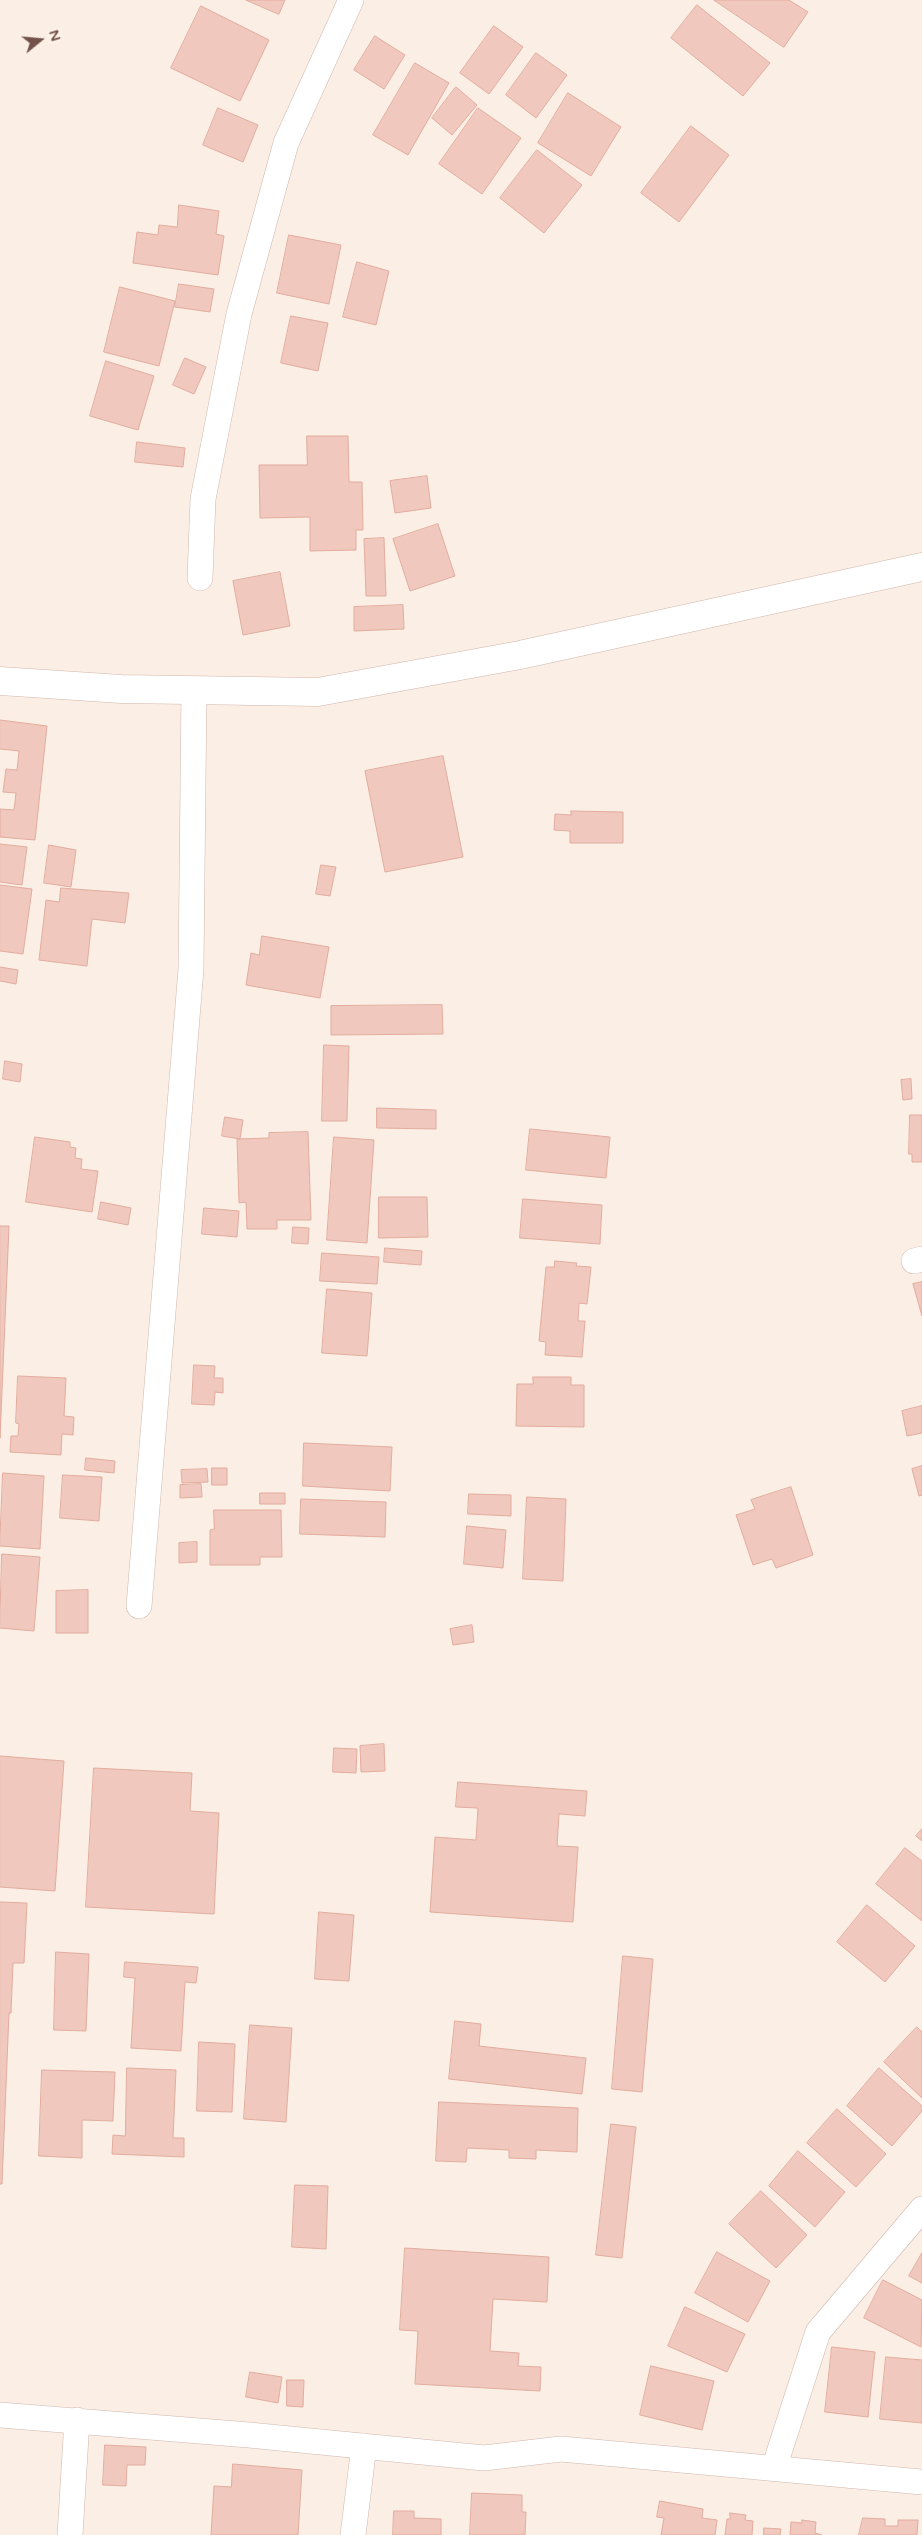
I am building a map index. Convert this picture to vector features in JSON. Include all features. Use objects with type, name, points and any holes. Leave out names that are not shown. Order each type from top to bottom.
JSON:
[{"type":"street","points":[[200,578],[203,499],[239,314],[286,143],[350,0]]},
{"type":"street","points":[[0,681],[121,689],[318,692],[520,655],[922,567]]},
{"type":"street","points":[[139,1606],[191,970],[194,690]]},
{"type":"street","points":[[774,2468],[818,2332],[922,2209]]},
{"type":"street","points":[[0,2415],[77,2420],[484,2458],[560,2449],[922,2482]]},
{"type":"street","points":[[70,2535],[77,2420]]},
{"type":"street","points":[[353,2535],[364,2446]]},
{"type":"building","points":[[246,0],[285,0],[279,14]]},
{"type":"building","points":[[714,0],[789,0],[808,12],[784,47]]},
{"type":"building","points":[[697,5],[770,63],[743,96],[671,38]]},
{"type":"building","points":[[201,6],[269,40],[240,101],[171,68]]},
{"type":"building","points":[[494,26],[523,47],[489,94],[460,73]]},
{"type":"building","points":[[375,36],[405,55],[384,89],[354,70]]},
{"type":"building","points":[[536,53],[567,75],[536,118],[506,95]]},
{"type":"building","points":[[415,63],[449,83],[408,155],[373,135]]},
{"type":"building","points":[[456,87],[477,105],[452,135],[432,118]]},
{"type":"building","points":[[568,93],[621,127],[591,176],[538,143]]},
{"type":"building","points":[[218,108],[258,125],[243,162],[203,145]]},
{"type":"building","points":[[478,108],[521,138],[482,194],[439,164]]},
{"type":"building","points":[[691,126],[729,155],[679,222],[641,193]]},
{"type":"building","points":[[537,150],[582,185],[544,233],[500,198]]},
{"type":"building","points":[[179,205],[219,211],[216,234],[224,236],[218,275],[133,263],[137,232],[158,235],[159,225],[177,227]]},
{"type":"building","points":[[289,235],[341,245],[329,304],[277,293]]},
{"type":"building","points":[[357,262],[389,271],[376,325],[343,317]]},
{"type":"building","points":[[179,284],[214,289],[210,312],[175,307]]},
{"type":"building","points":[[120,287],[175,301],[159,366],[104,352]]},
{"type":"building","points":[[291,316],[328,323],[318,371],[281,363]]},
{"type":"building","points":[[185,358],[206,367],[194,394],[173,385]]},
{"type":"building","points":[[106,361],[154,376],[138,430],[90,416]]},
{"type":"building","points":[[307,436],[348,436],[349,482],[362,482],[363,530],[356,530],[356,550],[310,551],[310,517],[260,518],[259,465],[307,465]]},
{"type":"building","points":[[137,442],[185,448],[183,467],[135,462]]},
{"type":"building","points":[[427,476],[431,508],[395,513],[390,481]]},
{"type":"building","points":[[438,524],[455,576],[410,591],[393,539]]},
{"type":"building","points":[[384,538],[386,596],[366,596],[364,539]]},
{"type":"building","points":[[280,572],[290,626],[243,635],[233,581]]},
{"type":"building","points":[[403,605],[404,629],[354,631],[354,607]]},
{"type":"building","points":[[0,720],[47,726],[35,840],[0,837],[0,809],[14,810],[16,793],[3,792],[6,769],[17,770],[19,751],[0,749]]},
{"type":"building","points":[[443,756],[463,857],[385,872],[365,771]]},
{"type":"building","points":[[571,811],[623,812],[623,843],[570,843],[570,831],[554,830],[555,814],[571,815]]},
{"type":"building","points":[[0,844],[27,847],[22,885],[0,882]]},
{"type":"building","points":[[49,845],[76,850],[71,887],[44,883]]},
{"type":"building","points":[[321,865],[336,867],[330,896],[316,894]]},
{"type":"building","points":[[0,885],[32,889],[23,954],[0,951]]},
{"type":"building","points":[[61,888],[129,893],[125,923],[92,919],[87,966],[39,960],[46,900],[59,902]]},
{"type":"building","points":[[262,936],[329,947],[320,998],[246,985],[251,953],[259,955]]},
{"type":"building","points":[[0,967],[18,970],[16,984],[0,981]]},
{"type":"building","points":[[442,1005],[443,1034],[331,1035],[331,1006]]},
{"type":"building","points":[[324,1045],[349,1046],[347,1121],[322,1121]]},
{"type":"building","points":[[5,1061],[22,1064],[20,1082],[3,1079]]},
{"type":"building","points":[[911,1079],[912,1099],[903,1100],[901,1080]]},
{"type":"building","points":[[377,1108],[436,1110],[436,1129],[377,1128]]},
{"type":"building","points":[[910,1115],[922,1115],[922,1162],[912,1162],[912,1154],[909,1154]]},
{"type":"building","points":[[225,1117],[243,1120],[240,1139],[222,1136]]},
{"type":"building","points":[[530,1129],[610,1137],[606,1178],[526,1170]]},
{"type":"building","points":[[308,1132],[311,1220],[277,1220],[277,1229],[247,1229],[246,1202],[239,1203],[237,1139],[269,1138],[269,1133]]},
{"type":"building","points":[[35,1137],[70,1142],[70,1147],[76,1148],[75,1158],[82,1159],[81,1169],[98,1171],[92,1212],[26,1202]]},
{"type":"building","points":[[334,1137],[374,1140],[367,1243],[327,1240]]},
{"type":"building","points":[[379,1197],[427,1197],[428,1237],[379,1238]]},
{"type":"building","points":[[523,1199],[602,1205],[600,1244],[520,1238]]},
{"type":"building","points":[[101,1202],[131,1208],[128,1225],[98,1219]]},
{"type":"building","points":[[204,1208],[239,1211],[237,1237],[202,1234]]},
{"type":"building","points":[[0,1226],[9,1226],[0,1438]]},
{"type":"building","points":[[293,1227],[309,1228],[308,1244],[292,1243]]},
{"type":"building","points":[[385,1248],[422,1251],[421,1265],[384,1262]]},
{"type":"building","points":[[322,1253],[379,1257],[377,1284],[320,1281]]},
{"type":"building","points":[[555,1261],[577,1263],[576,1266],[591,1267],[587,1304],[579,1303],[578,1321],[585,1321],[582,1357],[545,1355],[546,1342],[539,1341],[546,1267],[554,1267]]},
{"type":"building","points":[[922,1282],[922,1316],[913,1284]]},
{"type":"building","points":[[327,1289],[372,1293],[367,1356],[322,1353]]},
{"type":"building","points":[[194,1365],[215,1366],[214,1378],[223,1378],[223,1393],[215,1392],[214,1405],[192,1404]]},
{"type":"building","points":[[18,1376],[66,1378],[64,1416],[74,1417],[73,1435],[62,1434],[61,1455],[10,1452],[11,1436],[18,1436],[19,1424],[16,1423]]},
{"type":"building","points":[[533,1377],[571,1377],[571,1385],[584,1385],[584,1427],[516,1426],[517,1384],[533,1384]]},
{"type":"building","points":[[922,1406],[922,1433],[907,1436],[902,1411]]},
{"type":"building","points":[[304,1443],[392,1447],[390,1491],[303,1486]]},
{"type":"building","points":[[86,1458],[115,1461],[114,1473],[85,1470]]},
{"type":"building","points":[[922,1466],[922,1495],[919,1496],[912,1469]]},
{"type":"building","points":[[212,1468],[227,1468],[227,1485],[212,1485]]},
{"type":"building","points":[[207,1469],[208,1482],[182,1483],[181,1470]]},
{"type":"building","points":[[3,1473],[44,1476],[40,1549],[0,1546]]},
{"type":"building","points":[[63,1475],[102,1477],[99,1521],[60,1518]]},
{"type":"building","points":[[201,1484],[202,1497],[180,1498],[180,1485]]},
{"type":"building","points":[[791,1487],[813,1555],[776,1568],[772,1559],[753,1565],[736,1515],[755,1509],[751,1500]]},
{"type":"building","points":[[260,1493],[285,1493],[285,1504],[260,1504]]},
{"type":"building","points":[[469,1494],[511,1495],[511,1516],[468,1514]]},
{"type":"building","points":[[527,1497],[566,1499],[563,1581],[523,1579]]},
{"type":"building","points":[[301,1499],[386,1502],[385,1537],[300,1534]]},
{"type":"building","points":[[214,1510],[281,1510],[282,1557],[260,1557],[260,1565],[210,1565],[210,1530],[214,1529]]},
{"type":"building","points":[[467,1526],[506,1530],[503,1568],[464,1564]]},
{"type":"building","points":[[197,1542],[197,1562],[179,1563],[179,1543]]},
{"type":"building","points":[[2,1554],[40,1557],[34,1631],[0,1628]]},
{"type":"building","points":[[88,1590],[88,1633],[56,1633],[56,1591]]},
{"type":"building","points":[[472,1625],[474,1642],[453,1645],[450,1629]]},
{"type":"building","points":[[384,1744],[385,1771],[361,1772],[360,1746]]},
{"type":"building","points":[[334,1748],[357,1749],[356,1773],[333,1772]]},
{"type":"building","points":[[0,1756],[64,1761],[55,1891],[0,1887]]},
{"type":"building","points":[[94,1768],[192,1773],[190,1811],[219,1813],[214,1914],[86,1907]]},
{"type":"building","points":[[458,1782],[587,1791],[585,1816],[559,1814],[557,1846],[578,1847],[573,1922],[430,1912],[435,1837],[476,1840],[478,1808],[456,1807]]},
{"type":"building","points":[[922,1829],[922,1841],[916,1836]]},
{"type":"building","points":[[905,1848],[922,1861],[922,1921],[876,1884]]},
{"type":"building","points":[[0,1902],[27,1903],[24,1963],[13,1963],[11,2013],[9,2013],[2,2184],[0,2184]]},
{"type":"building","points":[[867,1905],[915,1946],[885,1982],[837,1942]]},
{"type":"building","points":[[319,1912],[354,1915],[349,1981],[315,1979]]},
{"type":"building","points":[[56,1952],[89,1954],[86,2031],[54,2030]]},
{"type":"building","points":[[623,1956],[653,1959],[642,2092],[612,2089]]},
{"type":"building","points":[[125,1962],[198,1967],[196,1983],[185,1982],[181,2051],[131,2048],[135,1978],[124,1977]]},
{"type":"building","points":[[455,2021],[481,2024],[479,2046],[586,2058],[582,2094],[449,2079]]},
{"type":"building","points":[[250,2025],[292,2028],[286,2122],[244,2119]]},
{"type":"building","points":[[917,2027],[922,2032],[922,2098],[884,2062]]},
{"type":"building","points":[[199,2042],[235,2044],[232,2112],[197,2111]]},
{"type":"building","points":[[127,2068],[176,2070],[173,2138],[184,2138],[184,2157],[112,2154],[113,2135],[125,2136]]},
{"type":"building","points":[[879,2068],[922,2106],[922,2111],[892,2146],[847,2106]]},
{"type":"building","points":[[42,2070],[115,2072],[113,2121],[82,2120],[82,2158],[39,2156]]},
{"type":"building","points":[[439,2102],[578,2108],[577,2152],[536,2150],[536,2159],[509,2158],[509,2150],[467,2148],[466,2162],[436,2161]]},
{"type":"building","points":[[837,2109],[886,2154],[856,2187],[807,2143]]},
{"type":"building","points":[[611,2124],[636,2127],[622,2258],[596,2255]]},
{"type":"building","points":[[798,2151],[845,2192],[815,2227],[769,2186]]},
{"type":"building","points":[[295,2185],[328,2186],[326,2249],[292,2247]]},
{"type":"building","points":[[761,2191],[807,2235],[776,2268],[729,2224]]},
{"type":"building","points":[[405,2248],[549,2257],[547,2302],[493,2299],[490,2351],[519,2353],[518,2366],[541,2367],[540,2391],[415,2384],[418,2331],[400,2330]]},
{"type":"building","points":[[717,2252],[770,2281],[748,2322],[695,2293]]},
{"type":"building","points":[[922,2253],[922,2283],[909,2276]]},
{"type":"building","points":[[883,2280],[922,2300],[921,2347],[864,2318]]},
{"type":"building","points":[[685,2307],[745,2334],[727,2372],[668,2346]]},
{"type":"building","points":[[832,2347],[875,2352],[868,2417],[825,2412]]},
{"type":"building","points":[[886,2357],[922,2360],[922,2423],[880,2419]]},
{"type":"building","points":[[651,2366],[714,2381],[702,2430],[640,2415]]},
{"type":"building","points":[[250,2372],[282,2377],[278,2403],[246,2397]]},
{"type":"building","points":[[287,2380],[304,2380],[303,2407],[287,2406]]},
{"type":"building","points":[[105,2445],[146,2447],[145,2465],[127,2465],[126,2486],[103,2485]]},
{"type":"building","points":[[233,2464],[302,2470],[298,2535],[211,2535],[214,2486],[231,2487]]},
{"type":"building","points":[[472,2493],[522,2495],[522,2512],[526,2512],[525,2535],[470,2535]]},
{"type":"building","points":[[660,2501],[703,2509],[702,2518],[717,2520],[715,2535],[661,2535],[664,2518],[657,2517]]},
{"type":"building","points":[[394,2511],[414,2511],[414,2518],[441,2519],[441,2535],[393,2535]]},
{"type":"building","points":[[730,2513],[746,2515],[745,2520],[753,2521],[752,2535],[725,2535],[727,2519],[730,2519]]},
{"type":"building","points":[[863,2518],[885,2519],[885,2526],[898,2526],[898,2520],[918,2520],[917,2535],[859,2535]]},
{"type":"building","points":[[802,2520],[816,2522],[815,2533],[822,2535],[790,2535],[791,2522],[802,2523]]},
{"type":"building","points":[[764,2528],[781,2529],[780,2535],[764,2535]]}]
